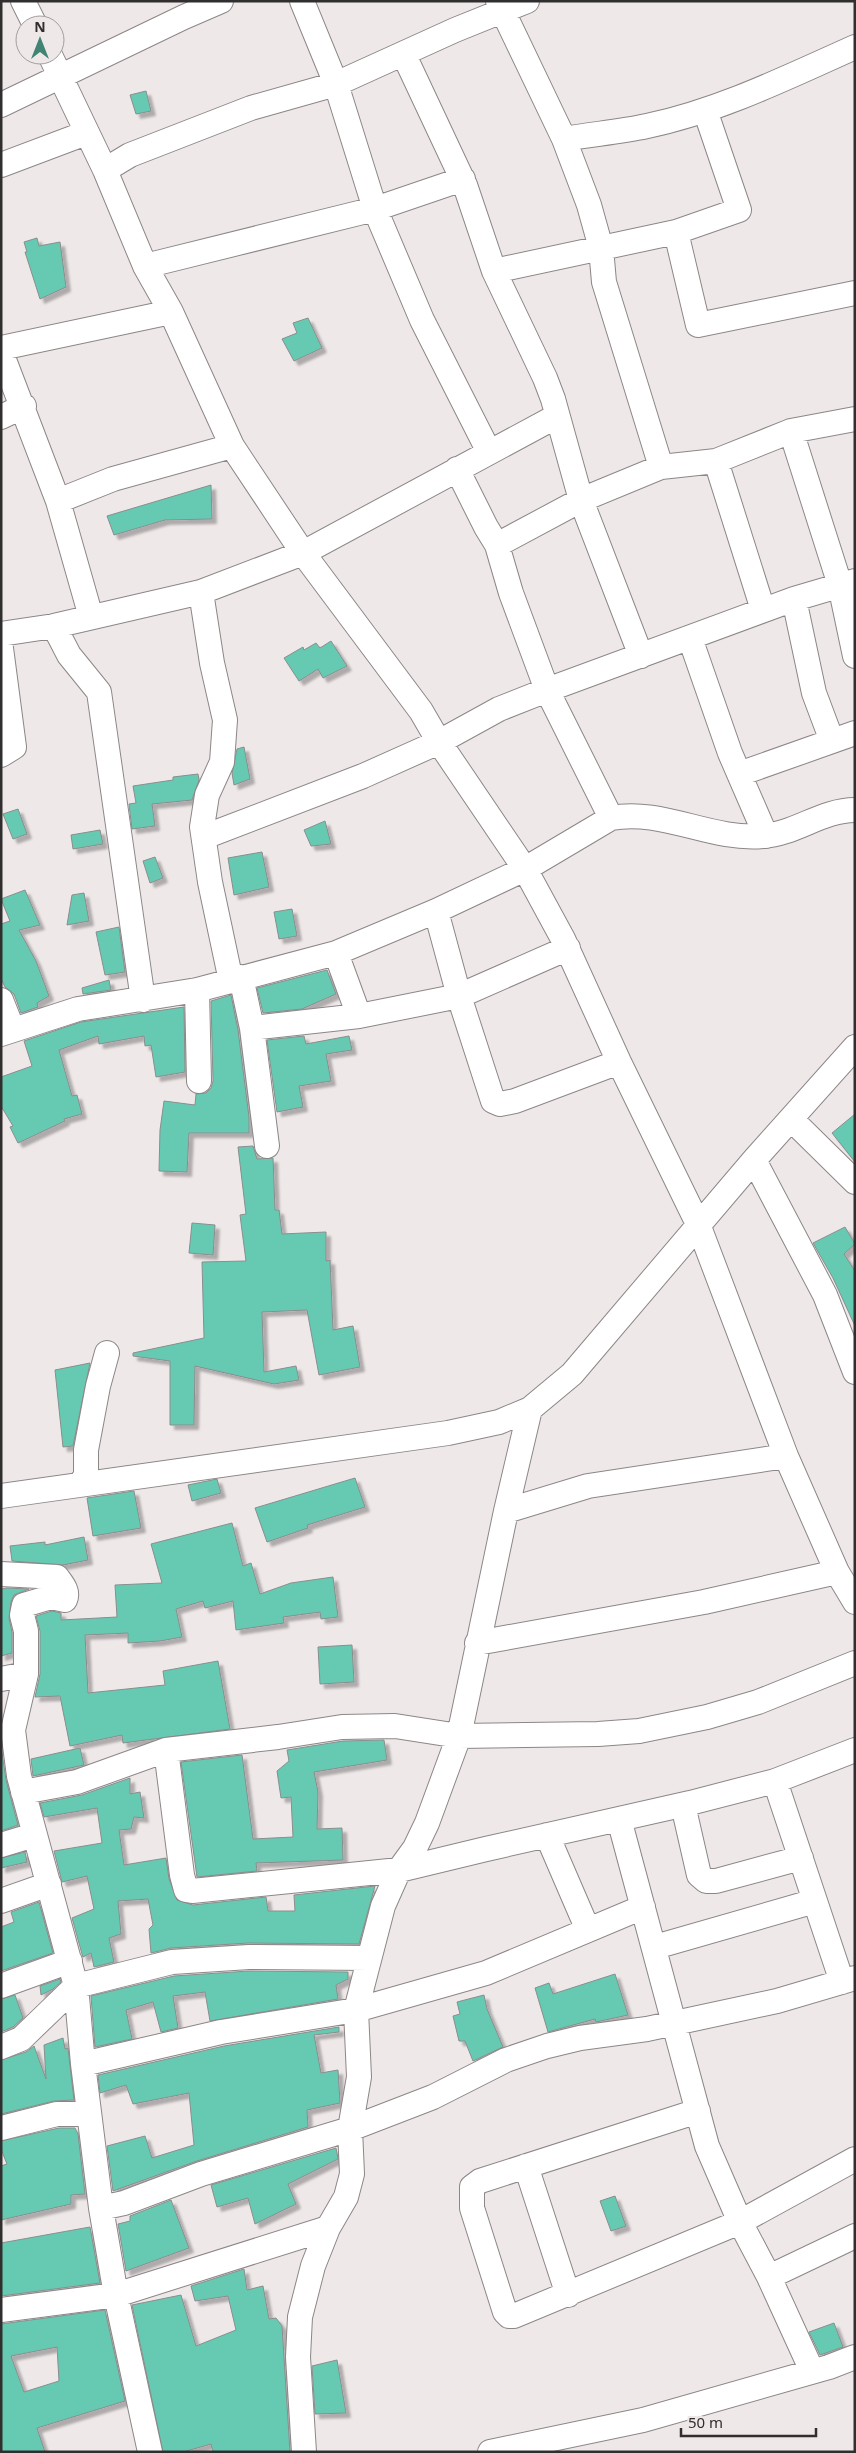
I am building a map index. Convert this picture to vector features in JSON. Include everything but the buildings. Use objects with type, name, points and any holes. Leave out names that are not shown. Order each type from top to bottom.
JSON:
[{"type":"street","points":[[23,1],[30,15]]},
{"type":"street","points":[[1,105],[221,1]]},
{"type":"street","points":[[302,1],[336,84],[375,209],[422,320],[489,452]]},
{"type":"street","points":[[105,170],[130,155],[251,108],[336,84],[404,55],[501,7],[527,1]]},
{"type":"street","points":[[501,7],[564,138],[589,205],[601,248],[604,282],[661,467]]},
{"type":"street","points":[[564,138],[648,126],[705,110],[793,75],[855,47]]},
{"type":"street","points":[[404,55],[462,179],[494,271],[545,378],[581,500],[641,656]]},
{"type":"street","points":[[55,65],[86,134],[105,170],[146,266],[171,312],[232,446],[303,552],[421,711],[439,742],[525,869],[568,948],[619,1062],[698,1224],[786,1456],[837,1572],[855,1602]]},
{"type":"street","points":[[494,271],[676,232],[739,210],[705,110]]},
{"type":"street","points":[[1,165],[86,134]]},
{"type":"street","points":[[146,266],[375,209],[462,179]]},
{"type":"street","points":[[676,232],[698,325],[855,293]]},
{"type":"street","points":[[1,348],[171,312]]},
{"type":"street","points":[[1,352],[24,406],[58,501],[91,617]]},
{"type":"street","points":[[1,417],[24,406]]},
{"type":"street","points":[[1,634],[54,626],[201,592],[303,552],[557,416]]},
{"type":"street","points":[[497,545],[581,500],[661,467],[716,461],[791,431],[855,419]]},
{"type":"street","points":[[791,431],[848,583],[855,656]]},
{"type":"street","points":[[58,501],[113,479],[232,446]]},
{"type":"street","points":[[716,461],[763,610]]},
{"type":"street","points":[[457,469],[486,528],[497,545],[547,690],[611,818]]},
{"type":"street","points":[[204,837],[363,776],[439,742],[500,709],[547,690],[763,610],[848,583]]},
{"type":"street","points":[[201,592],[212,663],[225,720],[222,762],[207,795],[202,827],[210,882],[236,979],[252,1028],[268,1146]]},
{"type":"street","points":[[794,599],[814,693],[832,741]]},
{"type":"street","points":[[54,626],[69,655],[99,692],[143,1000]]},
{"type":"street","points":[[690,638],[739,774],[766,836]]},
{"type":"street","points":[[1,648],[14,747],[1,756]]},
{"type":"street","points":[[739,774],[855,732]]},
{"type":"street","points":[[1,1000],[7,1032],[78,1009],[197,990],[336,952],[436,911],[525,869],[611,818],[624,815],[648,817],[701,830],[744,836],[766,836],[779,834],[833,812],[855,810]]},
{"type":"street","points":[[436,911],[459,996],[493,1101],[500,1104],[515,1101],[619,1062]]},
{"type":"street","points":[[252,1028],[359,1016],[459,996],[568,948]]},
{"type":"street","points":[[336,952],[359,1016]]},
{"type":"street","points":[[197,990],[198,1081]]},
{"type":"street","points":[[1,1496],[448,1433],[499,1422],[530,1409],[572,1374],[698,1224],[855,1048]]},
{"type":"street","points":[[791,1119],[855,1182]]},
{"type":"street","points":[[754,1160],[825,1295],[855,1372]]},
{"type":"street","points":[[79,1485],[86,1476],[86,1450],[98,1386],[107,1353]]},
{"type":"street","points":[[304,2452],[298,2356],[300,2317],[313,2266],[328,2228],[346,2197],[352,2174],[350,2129],[359,2078],[356,2010],[383,1906],[399,1870],[415,1848],[427,1823],[459,1736],[506,1511],[530,1409]]},
{"type":"street","points":[[506,1511],[588,1486],[786,1456]]},
{"type":"street","points":[[478,1643],[704,1602],[837,1572]]},
{"type":"street","points":[[1,1574],[57,1577],[64,1586],[65,1600],[51,1597],[24,1605],[22,1615],[26,1631],[26,1674],[13,1730],[15,1783],[49,1884],[76,1986],[83,2064],[101,2208],[116,2295],[150,2452]]},
{"type":"street","points":[[15,1783],[76,1782],[166,1750],[365,1725],[395,1726],[459,1736],[598,1734],[639,1731],[706,1717],[758,1702],[855,1663]]},
{"type":"street","points":[[1,1679],[26,1674]]},
{"type":"street","points":[[166,1750],[182,1875],[186,1890],[399,1870],[683,1805],[775,1781],[855,1750]]},
{"type":"street","points":[[101,2208],[124,2203],[201,2174],[350,2129],[434,2097],[506,2060],[547,2046],[580,2038],[675,2023],[777,2001],[848,1980],[815,1901],[775,1781]]},
{"type":"street","points":[[683,1805],[700,1875],[706,1881],[716,1881],[801,1858]]},
{"type":"street","points":[[618,1819],[655,1947],[707,2146],[740,2222],[769,2277],[812,2371]]},
{"type":"street","points":[[1,1845],[34,1835]]},
{"type":"street","points":[[547,1835],[588,1930]]},
{"type":"street","points":[[1,1901],[49,1884]]},
{"type":"street","points":[[655,1947],[815,1901]]},
{"type":"street","points":[[83,2064],[221,2032],[356,2010],[486,1973],[644,1907]]},
{"type":"street","points":[[1,2046],[20,2039],[76,1986],[172,1962],[249,1956],[369,1958]]},
{"type":"street","points":[[1,1986],[70,1961]]},
{"type":"street","points":[[698,2111],[480,2181],[472,2187],[472,2208],[505,2312],[509,2316],[514,2316],[568,2295],[740,2222],[855,2158]]},
{"type":"street","points":[[1,2128],[58,2114],[90,2114]]},
{"type":"street","points":[[526,2166],[568,2295]]},
{"type":"street","points":[[1,2310],[116,2295],[328,2228]]},
{"type":"street","points":[[769,2277],[855,2236]]},
{"type":"street","points":[[490,2452],[643,2420],[855,2357]]}]
